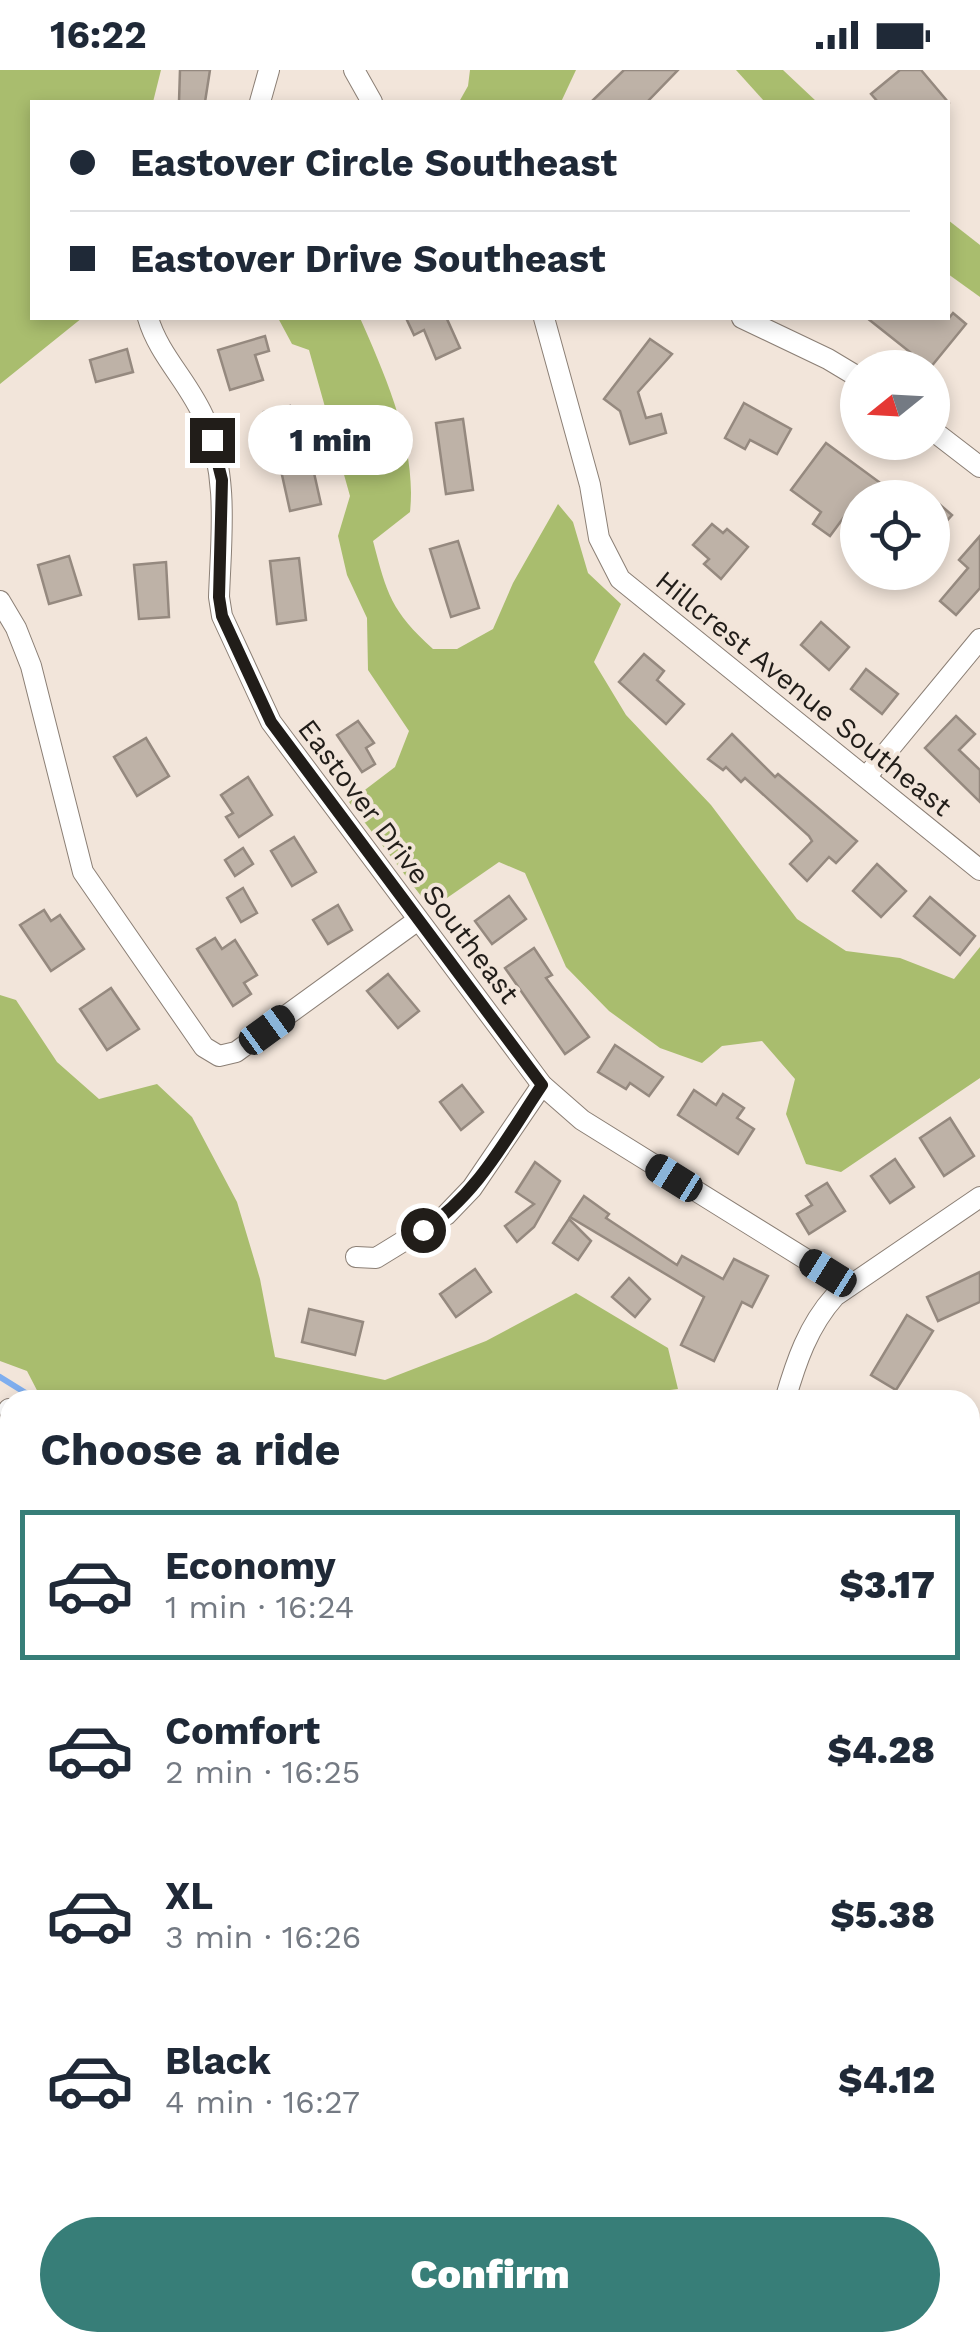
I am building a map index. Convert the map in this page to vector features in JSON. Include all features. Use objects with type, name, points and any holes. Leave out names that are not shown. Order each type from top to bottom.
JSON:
[{"type":"street","points":[[260,100],[268,70]]},
{"type":"street","points":[[354,70],[371,100]]},
{"type":"street","name":"Eastover Drive Southeast","points":[[149,320],[205,420],[218,460],[222,480],[222,616],[271,722],[542,1085],[582,1120],[849,1286]]},
{"type":"street","name":"Hillcrest Avenue Southeast","points":[[545,320],[590,484],[599,538],[620,579],[980,870]]},
{"type":"street","points":[[746,320],[840,366]]},
{"type":"street","points":[[950,444],[980,467]]},
{"type":"street","points":[[0,601],[32,666],[83,872],[204,1047],[219,1056],[236,1052],[418,920]]},
{"type":"street","points":[[867,776],[980,638]]},
{"type":"street","points":[[962,660],[980,674]]},
{"type":"street","points":[[356,1257],[376,1258],[446,1215],[472,1188],[542,1085]]},
{"type":"street","points":[[788,1390],[818,1314],[849,1286],[980,1197]]},
{"type":"green space","points":[[0,70],[161,70],[154,100],[30,100],[30,320],[80,320],[0,384]]},
{"type":"green space","points":[[470,70],[576,70],[562,100],[460,100],[468,86]]},
{"type":"green space","points":[[736,70],[783,70],[815,100],[763,100]]},
{"type":"green space","points":[[950,222],[980,245],[980,297],[950,275]]},
{"type":"green space","points":[[279,320],[361,320],[397,413],[411,487],[410,512],[373,541],[393,601],[419,636],[433,649],[457,649],[493,629],[513,583],[558,504],[573,522],[588,573],[621,604],[594,662],[626,715],[711,805],[797,919],[846,951],[900,958],[954,979],[980,947],[980,1078],[841,1172],[806,1164],[786,1114],[795,1079],[762,1041],[722,1046],[702,1063],[660,1048],[609,1011],[566,967],[525,873],[499,862],[431,909],[349,802],[395,767],[409,731],[368,670],[367,618],[347,575],[338,536],[350,496],[309,350],[292,344]]},
{"type":"green space","points":[[0,995],[16,1000],[57,1062],[99,1099],[157,1084],[192,1117],[237,1202],[260,1279],[275,1357],[385,1380],[486,1341],[576,1293],[668,1348],[678,1389],[37,1390],[27,1371],[0,1361]]},
{"type":"building","points":[[180,70],[210,70],[205,100],[179,100]]},
{"type":"building","points":[[624,70],[678,70],[649,100],[593,100]]},
{"type":"building","points":[[900,70],[921,70],[946,100],[876,100],[871,94]]},
{"type":"building","points":[[953,313],[966,324],[945,350],[907,350],[870,320],[950,320]]},
{"type":"building","points":[[407,320],[447,320],[460,348],[436,359],[424,330],[414,335]]},
{"type":"building","points":[[265,336],[269,351],[255,355],[263,380],[230,390],[218,350]]},
{"type":"building","points":[[650,339],[672,354],[638,392],[646,418],[661,414],[666,433],[630,444],[620,411],[604,399]]},
{"type":"building","points":[[127,349],[133,372],[96,382],[90,360]]},
{"type":"building","points":[[744,403],[791,429],[777,454],[750,440],[745,449],[725,438]]},
{"type":"building","points":[[290,406],[303,466],[312,464],[321,504],[290,511],[278,457],[267,459],[261,433],[268,431],[264,412]]},
{"type":"building","points":[[463,419],[473,490],[446,494],[436,423]]},
{"type":"building","points":[[826,443],[840,453],[840,460],[849,460],[876,480],[840,480],[840,522],[830,536],[813,524],[821,512],[791,490]]},
{"type":"building","points":[[712,524],[723,533],[727,529],[748,547],[721,579],[704,564],[709,559],[693,545]]},
{"type":"building","points":[[980,536],[980,588],[956,615],[940,601],[968,568],[959,560]]},
{"type":"building","points":[[458,541],[479,608],[451,617],[430,549]]},
{"type":"building","points":[[69,556],[81,595],[49,604],[38,565]]},
{"type":"building","points":[[299,558],[306,620],[277,624],[270,561]]},
{"type":"building","points":[[166,562],[169,617],[139,619],[134,565]]},
{"type":"building","points":[[821,622],[849,647],[829,670],[801,645]]},
{"type":"building","points":[[644,654],[664,671],[657,680],[684,704],[666,724],[619,682]]},
{"type":"building","points":[[866,669],[898,694],[882,714],[851,689]]},
{"type":"building","points":[[956,716],[975,734],[959,750],[980,770],[980,802],[925,748]]},
{"type":"building","points":[[358,721],[374,743],[366,748],[375,764],[362,772],[337,735]]},
{"type":"building","points":[[732,734],[775,777],[778,774],[857,841],[836,863],[829,857],[807,881],[790,864],[812,841],[809,836],[745,778],[741,782],[726,767],[723,770],[708,759]]},
{"type":"building","points":[[146,738],[169,776],[137,796],[114,757]]},
{"type":"building","points":[[248,777],[272,815],[239,837],[226,817],[233,813],[221,795]]},
{"type":"building","points":[[294,837],[316,872],[292,886],[271,851]]},
{"type":"building","points":[[243,848],[253,864],[235,876],[225,860]]},
{"type":"building","points":[[877,864],[906,891],[881,917],[853,891]]},
{"type":"building","points":[[243,888],[257,913],[241,922],[227,898]]},
{"type":"building","points":[[509,896],[526,919],[492,944],[475,921]]},
{"type":"building","points":[[930,897],[975,936],[960,955],[914,916]]},
{"type":"building","points":[[338,905],[352,930],[328,944],[313,920]]},
{"type":"building","points":[[44,910],[51,921],[60,915],[84,949],[51,971],[20,925]]},
{"type":"building","points":[[215,938],[222,949],[235,940],[257,975],[244,983],[251,994],[233,1006],[197,949]]},
{"type":"building","points":[[534,948],[552,975],[546,978],[589,1037],[565,1054],[505,968]]},
{"type":"building","points":[[388,974],[419,1011],[398,1028],[367,991]]},
{"type":"building","points":[[111,988],[139,1029],[107,1050],[80,1009]]},
{"type":"building","points":[[615,1045],[663,1077],[649,1096],[630,1083],[626,1089],[598,1072]]},
{"type":"building","points":[[462,1085],[483,1112],[461,1130],[440,1102]]},
{"type":"building","points":[[694,1090],[716,1105],[723,1094],[744,1108],[737,1118],[754,1129],[738,1154],[678,1115]]},
{"type":"building","points":[[950,1118],[974,1156],[944,1176],[920,1138]]},
{"type":"building","points":[[895,1159],[914,1187],[890,1203],[871,1176]]},
{"type":"building","points":[[535,1162],[560,1181],[534,1227],[517,1242],[505,1226],[534,1204],[516,1192]]},
{"type":"building","points":[[827,1183],[845,1211],[809,1234],[797,1214],[812,1205],[806,1196]]},
{"type":"building","points":[[584,1196],[609,1214],[606,1218],[677,1265],[682,1256],[723,1279],[734,1259],[768,1276],[752,1307],[742,1302],[714,1361],[681,1345],[704,1297],[570,1217]]},
{"type":"building","points":[[569,1219],[591,1241],[578,1260],[553,1243]]},
{"type":"building","points":[[475,1269],[491,1292],[456,1317],[440,1294]]},
{"type":"building","points":[[980,1272],[980,1302],[938,1321],[927,1297]]},
{"type":"building","points":[[629,1278],[650,1299],[635,1317],[612,1297]]},
{"type":"building","points":[[309,1309],[363,1322],[355,1355],[302,1342]]},
{"type":"building","points":[[907,1315],[933,1331],[896,1390],[871,1375]]},
{"type":"waterway","points":[[0,1377],[21,1390]]},
{"type":"route","points":[[212,440],[222,480],[222,616],[271,722],[542,1085],[472,1188],[446,1215],[423,1230]]}]
